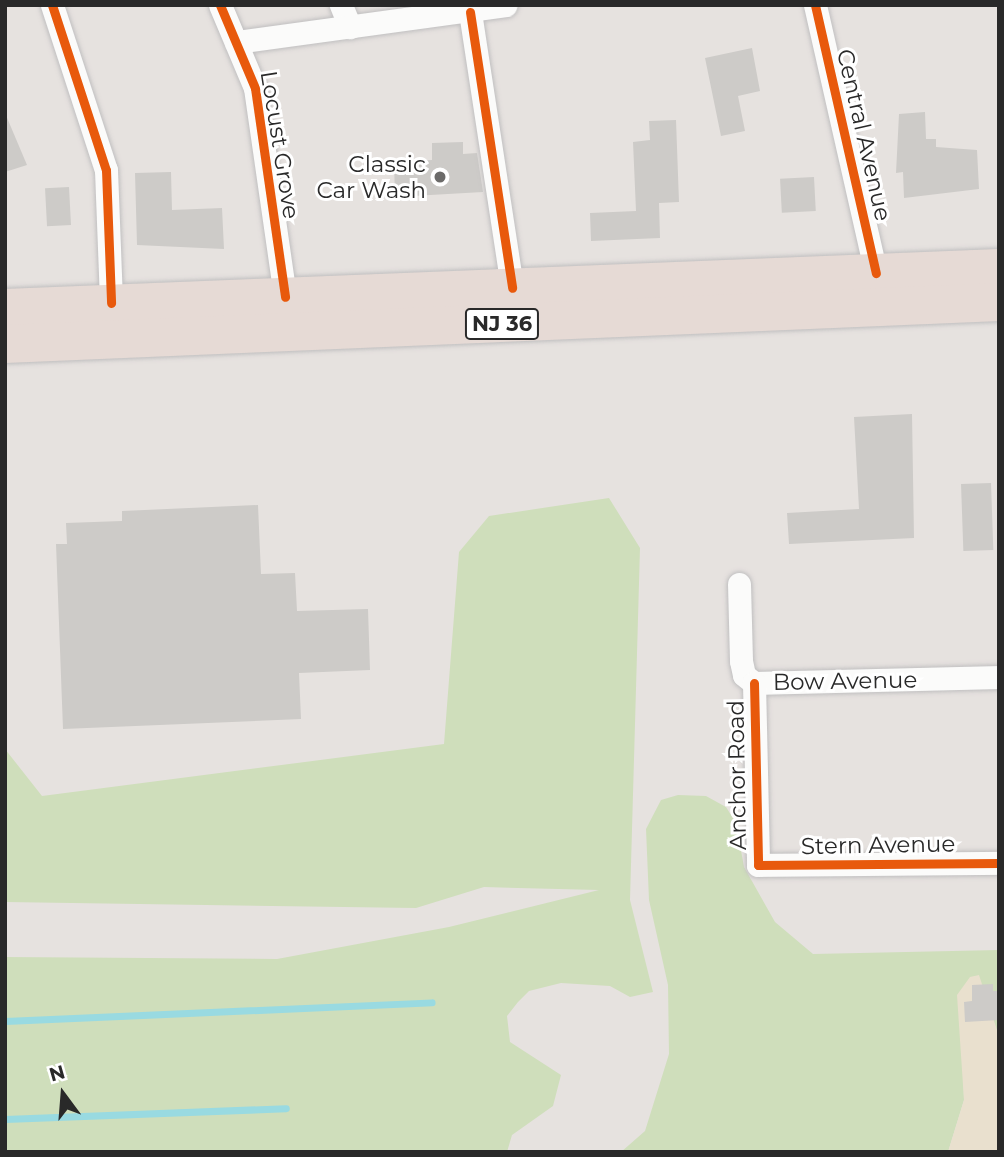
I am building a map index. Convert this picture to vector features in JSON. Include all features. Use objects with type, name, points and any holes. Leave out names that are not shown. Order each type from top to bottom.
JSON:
[{"type":"highway","name":"NJ 36","points":[[5,308],[999,268]]},
{"type":"highway","name":"NJ 36","points":[[5,344],[999,302]]},
{"type":"street","points":[[52,5],[106,170],[111,303]]},
{"type":"street","name":"Locust Grove","points":[[220,5],[255,88],[285,297]]},
{"type":"street","points":[[341,5],[350,27]]},
{"type":"street","name":"Locust Grove","points":[[236,42],[470,12],[505,5]]},
{"type":"street","name":"Central Avenue","points":[[815,5],[876,273]]},
{"type":"street","points":[[470,12],[512,288]]},
{"type":"street","name":"Bow Avenue","points":[[739,584],[741,661],[744,675],[754,683],[999,677]]},
{"type":"street","name":"Anchor Road","points":[[754,683],[758,865]]},
{"type":"street","name":"Stern Avenue","points":[[758,865],[999,863]]},
{"type":"green space","points":[[609,498],[640,548],[630,900],[653,992],[630,997],[610,986],[561,983],[529,991],[518,1002],[507,1016],[510,1042],[561,1075],[553,1106],[512,1135],[507,1152],[5,1152],[5,957],[277,959],[449,927],[599,890],[484,887],[416,908],[5,902],[5,749],[42,796],[444,744],[459,552],[489,516]]},
{"type":"green space","points":[[678,795],[706,796],[726,807],[736,823],[744,867],[775,922],[813,954],[999,950],[999,1036],[985,1002],[963,1064],[964,1100],[948,1152],[621,1152],[645,1131],[669,1054],[668,985],[649,900],[646,829],[661,800]]},
{"type":"sand","points":[[979,975],[999,1036],[999,1152],[948,1152],[964,1100],[957,995],[970,977]]},
{"type":"building","points":[[752,48],[760,91],[738,96],[745,131],[721,136],[705,58]]},
{"type":"building","points":[[925,112],[926,139],[936,139],[936,147],[977,150],[979,189],[904,198],[903,172],[896,173],[899,114]]},
{"type":"building","points":[[5,113],[27,165],[5,172]]},
{"type":"building","points":[[676,120],[679,202],[659,203],[660,238],[591,241],[590,213],[636,211],[633,142],[650,140],[649,121]]},
{"type":"building","name":"Classic Car Wash","points":[[463,142],[463,154],[477,153],[483,192],[395,197],[394,162],[432,160],[432,143]]},
{"type":"building","points":[[171,172],[172,210],[222,208],[224,249],[137,245],[135,173]]},
{"type":"building","points":[[814,177],[816,211],[782,213],[780,179]]},
{"type":"building","points":[[69,187],[71,225],[47,226],[45,188]]},
{"type":"building","points":[[912,414],[914,538],[789,544],[787,513],[859,509],[854,417]]},
{"type":"building","points":[[991,483],[993,550],[963,551],[961,484]]},
{"type":"building","points":[[258,505],[261,574],[295,573],[297,611],[368,609],[370,670],[299,673],[301,719],[63,729],[56,544],[67,544],[66,523],[122,521],[122,511]]},
{"type":"building","points":[[993,984],[993,991],[999,991],[999,1020],[965,1022],[964,1002],[972,1001],[972,985]]},
{"type":"waterway","points":[[5,1021],[432,1002]]},
{"type":"waterway","points":[[5,1119],[286,1108]]},
{"type":"cycle path","points":[[52,5],[106,170],[111,303]]},
{"type":"cycle path","points":[[220,5],[255,88],[285,297]]},
{"type":"cycle path","points":[[815,5],[876,273]]},
{"type":"cycle path","points":[[470,12],[512,288]]},
{"type":"cycle path","points":[[754,683],[758,865],[999,863]]},
{"type":"place","name":"Classic Car Wash","points":[[440,177]]}]
